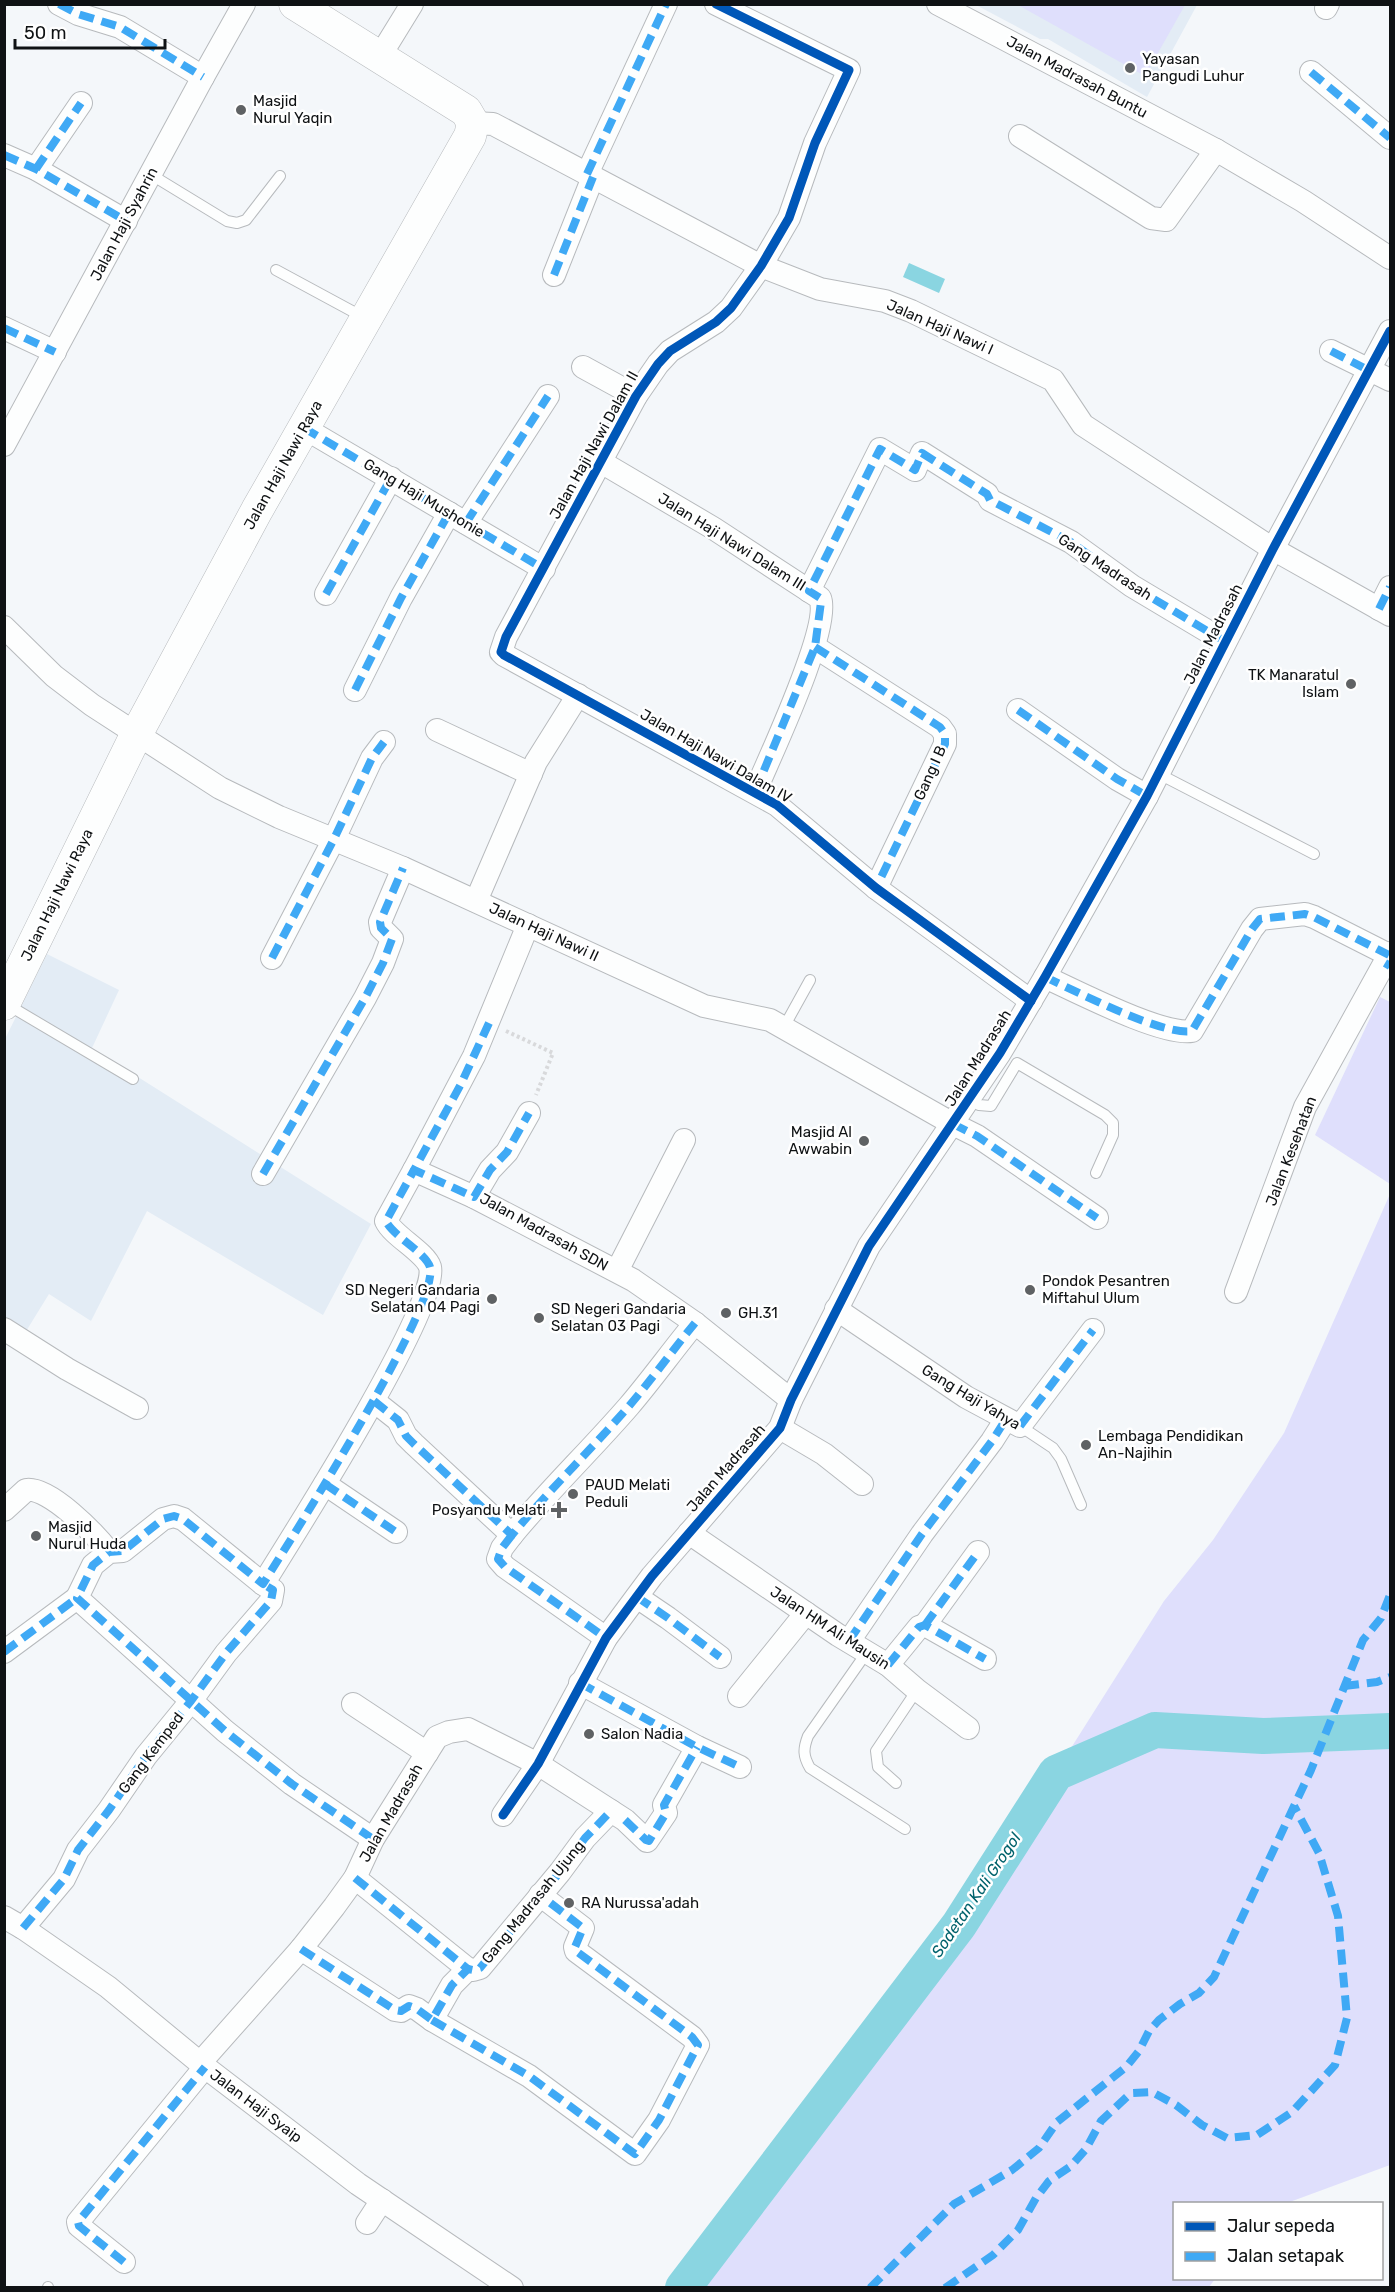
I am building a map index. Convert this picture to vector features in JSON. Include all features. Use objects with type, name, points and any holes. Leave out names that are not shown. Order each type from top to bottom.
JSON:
[{"type":"street","points":[[59,4],[78,14],[120,27],[203,77]]},
{"type":"street","name":"Jalan Haji Syahrin","points":[[4,445],[244,4]]},
{"type":"street","points":[[294,4],[466,111],[473,123]]},
{"type":"street","points":[[380,56],[412,4]]},
{"type":"street","points":[[554,275],[590,176],[666,4]]},
{"type":"street","name":"Jalan Haji Nawi Dalam II","points":[[506,637],[636,396],[670,351],[716,322],[731,308],[761,266],[789,218],[814,143],[849,70],[716,4]]},
{"type":"street","name":"Jalan Madrasah Buntu","points":[[938,4],[1216,150],[1303,201],[1390,258]]},
{"type":"street","points":[[1311,72],[1390,138]]},
{"type":"street","points":[[36,169],[81,103]]},
{"type":"street","name":"Jalan Haji Nawi I","points":[[473,123],[493,124],[761,266],[820,289],[885,301],[1053,380],[1083,425],[1272,549],[1385,612]]},
{"type":"street","name":"Jalan Haji Nawi Raya","points":[[7,991],[136,735],[257,510],[470,136],[473,123]]},
{"type":"street","points":[[1020,136],[1151,218],[1162,221],[1166,220],[1216,150]]},
{"type":"street","points":[[4,155],[36,169],[126,221]]},
{"type":"street","points":[[4,328],[55,352]]},
{"type":"street","name":"Jalan Madrasah","points":[[124,2262],[78,2222],[203,2065],[301,1949],[354,1878],[373,1839],[436,1737],[468,1729],[538,1764],[606,1638],[689,1533],[780,1428],[791,1400],[869,1246],[953,1125],[1031,1001],[1147,796],[1272,549],[1380,376],[1390,332]]},
{"type":"street","points":[[1331,351],[1380,376]]},
{"type":"street","points":[[583,367],[636,396]]},
{"type":"street","points":[[355,690],[401,598],[548,396]]},
{"type":"street","name":"Gang Haji Mushonie","points":[[304,428],[544,569]]},
{"type":"street","name":"Gang Madrasah","points":[[809,591],[880,448],[915,470],[922,453],[987,494],[990,500],[1071,542],[1132,586],[1224,641]]},
{"type":"street","name":"Jalan Haji Nawi Dalam III","points":[[601,462],[713,528],[820,598],[815,647]]},
{"type":"street","points":[[326,594],[391,478]]},
{"type":"street","points":[[1385,612],[1390,587]]},
{"type":"street","points":[[4,627],[54,676],[136,735]]},
{"type":"street","name":"Jalan Haji Nawi Dalam IV","points":[[506,637],[502,649],[504,655],[777,805],[876,888],[1031,1001]]},
{"type":"street","points":[[755,792],[815,647]]},
{"type":"street","name":"Gang I B","points":[[815,647],[940,727],[945,734],[945,744],[876,888]]},
{"type":"street","points":[[476,901],[536,762],[578,695]]},
{"type":"street","points":[[1018,710],[1117,779],[1147,796]]},
{"type":"street","points":[[437,730],[531,774]]},
{"type":"street","name":"Jalan Haji Nawi II","points":[[136,735],[220,788],[279,816],[403,868],[704,1006],[770,1020],[784,1027],[953,1125],[977,1136],[1097,1218]]},
{"type":"street","points":[[272,958],[372,758],[384,742]]},
{"type":"street","points":[[263,1174],[383,963],[392,939],[381,928],[380,922],[403,868]]},
{"type":"street","points":[[1045,977],[1134,1017],[1181,1032],[1191,1031],[1252,929],[1260,920],[1305,914],[1314,916],[1389,959]]},
{"type":"street","points":[[4,1652],[77,1598],[93,1565],[109,1552],[123,1551],[163,1520],[174,1516],[183,1519],[263,1584],[374,1401],[416,1318],[430,1275],[428,1262],[386,1224],[386,1221],[461,1084],[489,1023],[528,925]]},
{"type":"street","name":"Jalan Kesehatan","points":[[1236,1292],[1305,1107],[1389,959]]},
{"type":"street","name":"Jalan Madrasah SDN","points":[[529,1113],[507,1152],[490,1170],[474,1197],[649,1290],[791,1400]]},
{"type":"street","points":[[617,1271],[684,1140]]},
{"type":"street","points":[[414,1170],[474,1197]]},
{"type":"street","name":"Gang Haji Yahya","points":[[836,1309],[966,1397],[1013,1423]]},
{"type":"street","points":[[606,1638],[505,1567],[498,1559],[502,1548],[537,1504],[568,1474],[630,1405],[694,1323]]},
{"type":"street","points":[[4,1329],[67,1370],[137,1408]]},
{"type":"street","points":[[858,1647],[922,1534],[1093,1330]]},
{"type":"street","points":[[374,1401],[398,1420],[406,1436],[512,1535]]},
{"type":"street","points":[[780,1428],[824,1454],[862,1484]]},
{"type":"street","points":[[325,1484],[396,1532]]},
{"type":"street","points":[[4,1510],[26,1490],[40,1492],[87,1526],[109,1552]]},
{"type":"street","name":"Jalan HM Ali Mausin","points":[[689,1533],[806,1613],[888,1665],[968,1728]]},
{"type":"street","points":[[888,1665],[920,1627],[925,1625],[978,1552]]},
{"type":"street","name":"Gang Kemped","points":[[14,1922],[64,1879],[85,1840],[146,1756],[191,1701],[226,1653],[272,1601],[273,1590],[263,1584]]},
{"type":"street","points":[[637,1597],[668,1617],[720,1657]]},
{"type":"street","points":[[77,1598],[191,1701],[292,1784],[373,1839]]},
{"type":"street","points":[[739,1696],[806,1613]]},
{"type":"street","points":[[925,1625],[985,1659]]},
{"type":"street","points":[[580,1683],[697,1747],[740,1767]]},
{"type":"street","points":[[353,1704],[427,1752]]},
{"type":"street","points":[[503,1815],[538,1764],[618,1816],[650,1841],[666,1813],[664,1805],[697,1747]]},
{"type":"street","name":"Gang Madrasah Ujung","points":[[432,2020],[452,1985],[468,1969],[480,1968],[585,1838],[618,1816]]},
{"type":"street","points":[[354,1878],[468,1969]]},
{"type":"street","points":[[301,1949],[395,2010],[401,2011],[409,2006],[417,2008],[432,2020],[529,2076],[635,2154],[659,2120],[698,2045],[692,2037],[576,1951],[575,1947],[583,1928],[540,1895]]},
{"type":"street","name":"Jalan Haji Syaip","points":[[14,1922],[108,1987],[203,2065],[382,2200],[512,2288]]},
{"type":"street","points":[[367,2223],[382,2200]]},
{"type":"lane","points":[[150,174],[228,221],[237,223],[246,220],[280,176]]},
{"type":"lane","points":[[276,270],[366,318]]},
{"type":"lane","points":[[1159,774],[1314,854]]},
{"type":"lane","points":[[784,1027],[810,980]]},
{"type":"lane","points":[[7,991],[134,1079]]},
{"type":"lane","points":[[970,1099],[979,1105],[991,1106],[1017,1063],[1105,1115],[1113,1123],[1113,1135],[1096,1173]]},
{"type":"lane","name":"Gang Haji Yahya","points":[[1013,1423],[1053,1448],[1061,1459],[1081,1505]]},
{"type":"lane","points":[[858,1647],[808,1736],[804,1747],[804,1758],[810,1768],[905,1829]]},
{"type":"lane","points":[[896,1783],[878,1767],[876,1751],[917,1690]]},
{"type":"path","points":[[489,1023],[553,1053],[529,1113]]},
{"type":"shaded area","name":"Yayasan Pangudi Luhur","points":[[976,5],[1197,5],[1147,97],[1048,39],[1040,39]]},
{"type":"shaded area","points":[[1018,5],[1185,5],[1145,76]]},
{"type":"shaded area","points":[[909,263],[945,279],[939,293],[903,277]]},
{"type":"shaded area","points":[[47,954],[119,990],[92,1048],[371,1224],[323,1315],[147,1211],[91,1321],[49,1294],[20,1341],[5,1334],[4,1041]]},
{"type":"shaded area","points":[[1380,997],[1390,1002],[1390,1184],[1315,1135]]},
{"type":"shaded area","points":[[1390,1194],[1390,2165],[1290,2202],[1173,2202],[1173,2280],[1214,2280],[1209,2287],[683,2287],[959,1925],[1164,1601],[1213,1540],[1284,1433]]},
{"type":"waterway","name":"Sodetan Kali Grogol","points":[[683,2288],[959,1925],[1056,1773],[1155,1730],[1263,1736],[1390,1731]]},
{"type":"marked path","points":[[59,4],[78,14],[120,27],[203,77]]},
{"type":"marked path","points":[[587,174],[666,4]]},
{"type":"marked path","points":[[1311,72],[1390,138]]},
{"type":"marked path","points":[[36,169],[81,103]]},
{"type":"marked path","points":[[4,155],[36,169],[126,221]]},
{"type":"marked path","points":[[554,275],[593,177]]},
{"type":"marked path","points":[[4,328],[55,352]]},
{"type":"marked path","points":[[1331,351],[1370,371]]},
{"type":"marked path","points":[[466,523],[548,396]]},
{"type":"marked path","points":[[304,428],[544,569]]},
{"type":"marked path","points":[[755,792],[815,647],[821,602],[820,598],[809,591],[880,449],[915,470],[922,453],[987,494],[990,500],[1071,542],[1132,586],[1224,641]]},
{"type":"marked path","points":[[326,594],[391,478]]},
{"type":"marked path","points":[[355,690],[401,598],[449,513]]},
{"type":"marked path","points":[[1379,609],[1390,587]]},
{"type":"marked path","points":[[815,647],[940,727],[945,734],[945,744],[876,888]]},
{"type":"marked path","points":[[1018,710],[1117,779],[1147,796]]},
{"type":"marked path","points":[[272,958],[334,839],[372,758],[384,742]]},
{"type":"marked path","points":[[263,1174],[383,963],[392,939],[381,928],[380,922],[403,868]]},
{"type":"marked path","points":[[1045,977],[1140,1020],[1178,1031],[1192,1031],[1260,919],[1305,914],[1389,955]]},
{"type":"marked path","points":[[1385,963],[1390,966]]},
{"type":"marked path","points":[[489,1023],[461,1084],[414,1170],[474,1197],[490,1170],[507,1152],[529,1113]]},
{"type":"marked path","points":[[953,1124],[977,1136],[1097,1218]]},
{"type":"marked path","points":[[373,1839],[292,1784],[225,1731],[77,1598],[93,1565],[109,1552],[123,1551],[163,1519],[174,1516],[183,1519],[263,1584],[361,1423],[412,1326],[427,1290],[430,1267],[427,1261],[386,1221],[414,1170]]},
{"type":"marked path","points":[[374,1401],[398,1420],[406,1436],[512,1535],[629,1406],[695,1323]]},
{"type":"marked path","points":[[1020,1426],[1093,1330]]},
{"type":"marked path","points":[[849,1641],[922,1534],[1006,1419]]},
{"type":"marked path","points":[[325,1484],[396,1532]]},
{"type":"marked path","points":[[512,1535],[502,1548],[498,1559],[505,1567],[606,1638]]},
{"type":"marked path","points":[[925,1625],[978,1552]]},
{"type":"marked path","points":[[23,1928],[64,1879],[78,1850],[146,1756],[191,1701],[226,1653],[271,1601],[273,1590],[263,1584]]},
{"type":"marked path","points":[[870,2288],[954,2204],[1012,2170],[1039,2148],[1057,2122],[1126,2067],[1139,2051],[1149,2031],[1159,2020],[1199,1993],[1214,1977],[1311,1770],[1363,1640],[1381,1618],[1390,1595]]},
{"type":"marked path","points":[[637,1597],[720,1657]]},
{"type":"marked path","points":[[4,1652],[77,1598]]},
{"type":"marked path","points":[[888,1665],[919,1627],[925,1625],[985,1659]]},
{"type":"marked path","points":[[1344,1686],[1377,1682],[1390,1677]]},
{"type":"marked path","points":[[580,1683],[697,1747],[740,1767]]},
{"type":"marked path","points":[[625,1820],[649,1841],[666,1813],[664,1805],[697,1747]]},
{"type":"marked path","points":[[945,2288],[993,2255],[1018,2230],[1036,2198],[1049,2181],[1071,2166],[1086,2149],[1101,2121],[1131,2093],[1152,2092],[1176,2105],[1202,2125],[1227,2138],[1257,2135],[1292,2112],[1335,2065],[1347,2018],[1338,1916],[1319,1853],[1294,1806]]},
{"type":"marked path","points":[[301,1949],[395,2010],[401,2011],[409,2006],[432,2020],[452,1985],[468,1969],[480,1968],[560,1872],[585,1838],[611,1811]]},
{"type":"marked path","points":[[355,1878],[468,1969]]},
{"type":"marked path","points":[[432,2020],[529,2076],[635,2154],[659,2120],[698,2045],[692,2037],[576,1951],[575,1947],[583,1928],[540,1895]]},
{"type":"marked path","points":[[124,2262],[79,2226],[78,2222],[205,2067]]},
{"type":"cycle path","points":[[716,4],[849,70],[815,143],[789,218],[761,266],[731,308],[716,322],[670,351],[636,396],[506,637],[501,652],[777,805],[876,888],[1031,1001]]},
{"type":"cycle path","points":[[503,1815],[538,1764],[606,1638],[652,1576],[780,1428],[791,1400],[869,1246],[1000,1053],[1147,796],[1273,549],[1390,331]]},
{"type":"place","name":"Yayasan Pangudi Luhur","points":[[1130,68]]},
{"type":"place","name":"Masjid Nurul Yaqin","points":[[241,110]]},
{"type":"place","name":"TK Manaratul Islam","points":[[1351,684]]},
{"type":"place","name":"Masjid Al Awwabin","points":[[864,1141]]},
{"type":"place","name":"Pondok Pesantren Miftahul Ulum","points":[[1030,1290]]},
{"type":"place","name":"SD Negeri Gandaria Selatan 04 Pagi","points":[[492,1299]]},
{"type":"place","name":"GH.31","points":[[726,1313]]},
{"type":"place","name":"SD Negeri Gandaria Selatan 03 Pagi","points":[[539,1318]]},
{"type":"place","name":"Lembaga Pendidikan An-Najihin","points":[[1086,1445]]},
{"type":"place","name":"PAUD Melati Peduli","points":[[573,1494]]},
{"type":"place","name":"Posyandu Melati","points":[[559,1510]]},
{"type":"place","name":"Masjid Nurul Huda","points":[[36,1536]]},
{"type":"place","name":"Salon Nadia","points":[[589,1734]]},
{"type":"place","name":"RA Nurussa'adah","points":[[569,1903]]}]
